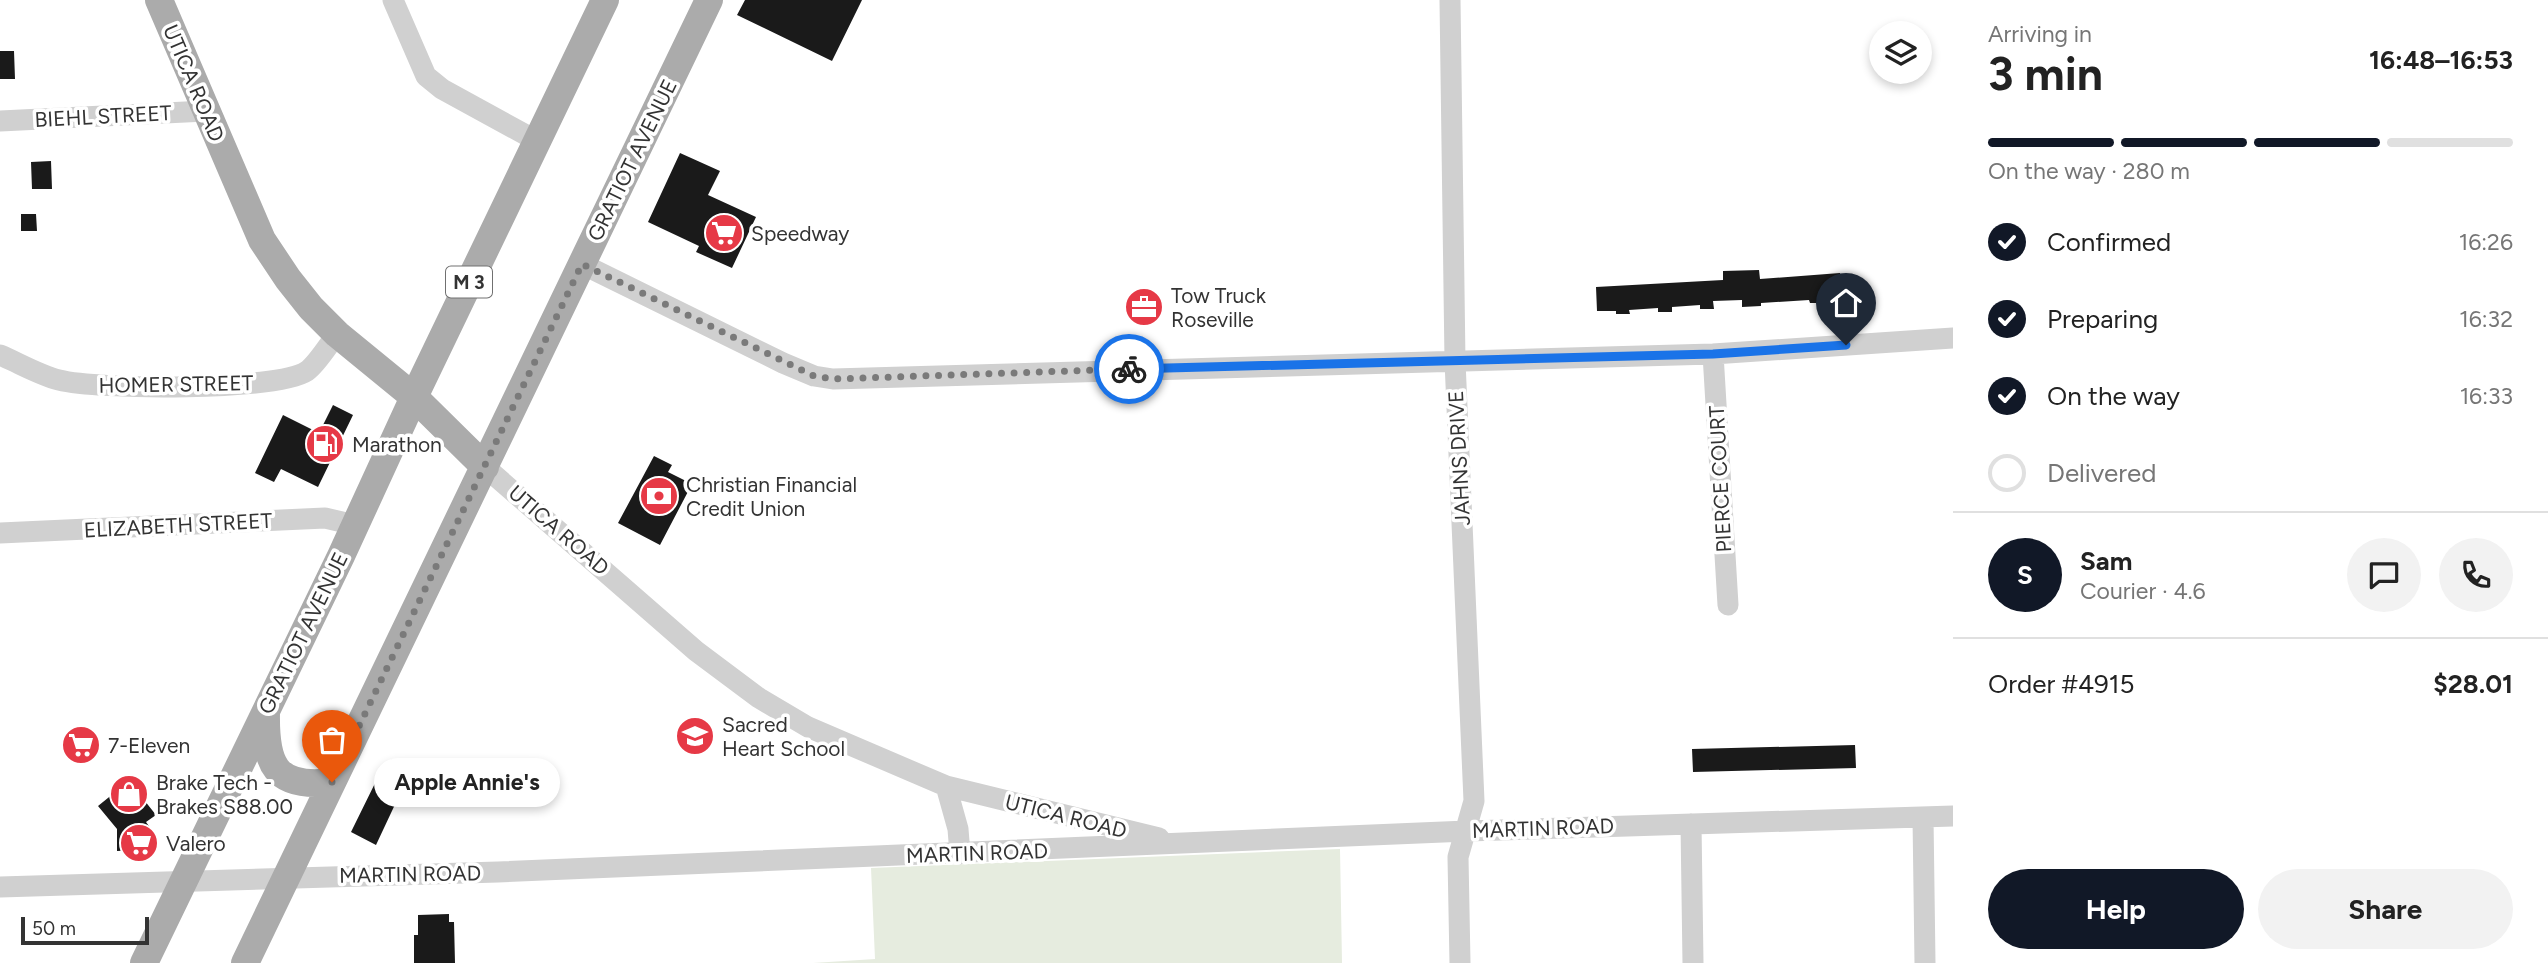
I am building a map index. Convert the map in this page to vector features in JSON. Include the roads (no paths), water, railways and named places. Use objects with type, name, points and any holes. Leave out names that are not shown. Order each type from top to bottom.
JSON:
[{"type":"main road","name":"UTICA ROAD","points":[[159,0],[262,240],[311,308],[337,334],[414,397],[485,467]]},
{"type":"main road","name":"GRATIOT AVENUE","points":[[144,963],[605,0]]},
{"type":"main road","name":"GRATIOT AVENUE","points":[[245,963],[709,0]]},
{"type":"main road","points":[[266,709],[266,738],[275,767],[295,783],[310,785],[332,782]]},
{"type":"street","points":[[394,0],[426,76],[442,89],[537,141]]},
{"type":"street","name":"JAHNS DRIVE","points":[[1450,0],[1455,361],[1474,801],[1458,857],[1460,963]]},
{"type":"street","name":"BIEHL STREET","points":[[0,121],[206,111]]},
{"type":"street","points":[[582,264],[783,363],[814,376],[833,379],[1713,354],[1953,338]]},
{"type":"street","name":"HOMER STREET","points":[[0,355],[56,380],[83,385],[116,388],[265,383],[308,370],[337,334]]},
{"type":"street","name":"PIERCE COURT","points":[[1713,354],[1728,604]]},
{"type":"street","name":"UTICA ROAD","points":[[485,467],[696,651],[759,698],[832,739],[946,786],[1186,845]]},
{"type":"street","name":"ELIZABETH STREET","points":[[0,533],[325,518],[355,525]]},
{"type":"street","points":[[946,786],[958,829],[960,854]]},
{"type":"street","name":"MARTIN ROAD","points":[[0,887],[498,872],[1186,845],[1467,831],[1953,816]]},
{"type":"street","points":[[1923,817],[1925,963]]},
{"type":"street","points":[[1691,824],[1692,963]]},
{"type":"place","name":"Speedway","points":[[724,233]]},
{"type":"place","name":"Tow Truck Roseville","points":[[1144,307]]},
{"type":"place","name":"Marathon","points":[[325,444]]},
{"type":"place","name":"Christian Financial Credit Union","points":[[659,496]]},
{"type":"place","name":"Sacred Heart School","points":[[695,736]]},
{"type":"place","name":"7-Eleven","points":[[81,745]]},
{"type":"place","name":"Apple Annie's","points":[[332,782]]},
{"type":"place","name":"Brake Tech - Brakes S88.00","points":[[129,794]]},
{"type":"place","name":"Valero","points":[[139,843]]}]
